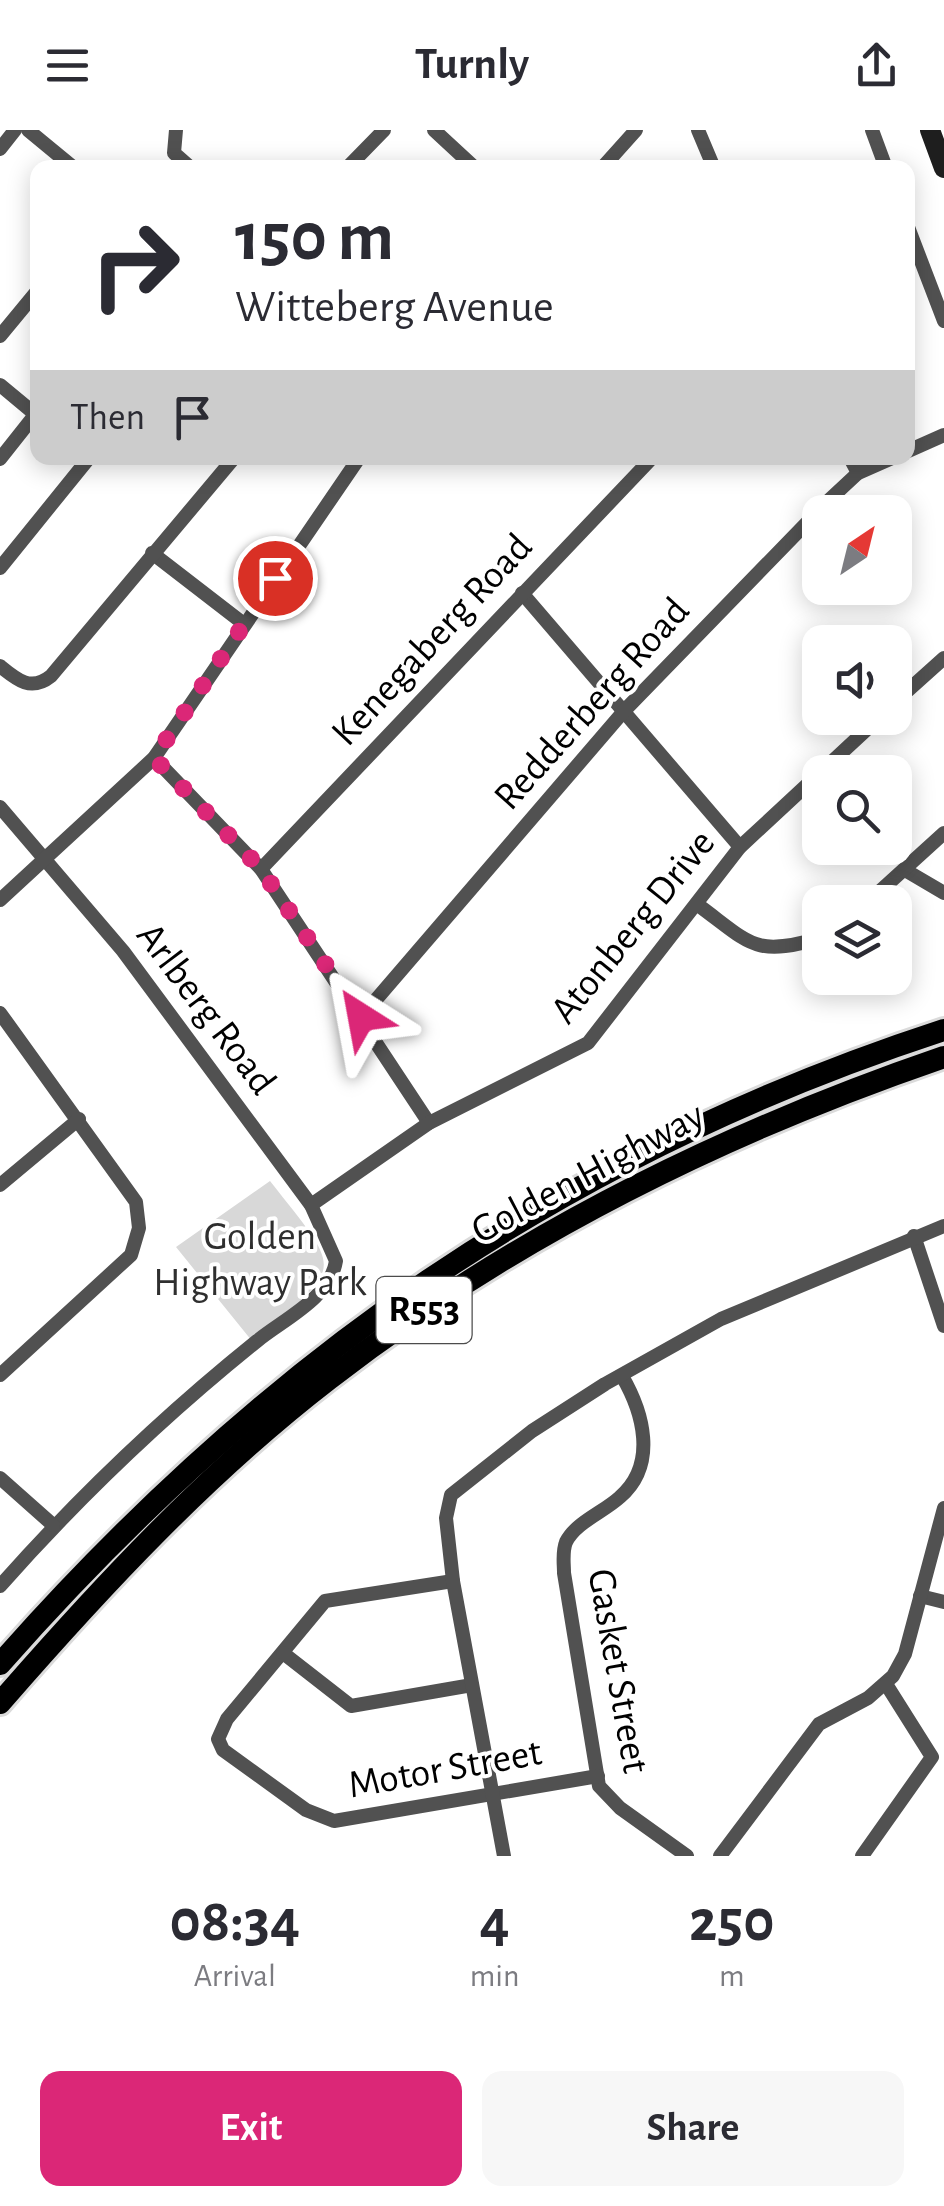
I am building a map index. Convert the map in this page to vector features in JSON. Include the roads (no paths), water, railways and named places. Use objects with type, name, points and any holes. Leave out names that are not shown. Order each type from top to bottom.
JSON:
[{"type":"main road","name":"Golden Highway","points":[[0,1664],[126,1530],[230,1430],[407,1292],[567,1194],[727,1112],[825,1070],[944,1030]]},
{"type":"main road","name":"Golden Highway","points":[[0,1704],[158,1531],[270,1427],[392,1332],[563,1223],[681,1161],[813,1104],[944,1057]]},
{"type":"street","points":[[0,149],[16,130]]},
{"type":"street","points":[[28,130],[64,160]]},
{"type":"street","points":[[176,130],[174,153],[182,160]]},
{"type":"street","points":[[354,160],[384,130]]},
{"type":"street","points":[[434,130],[466,160]]},
{"type":"street","points":[[609,160],[636,130]]},
{"type":"street","points":[[698,130],[711,160]]},
{"type":"street","points":[[872,130],[883,160]]},
{"type":"street","points":[[930,130],[944,168]]},
{"type":"street","points":[[915,245],[944,321]]},
{"type":"street","points":[[0,336],[30,300]]},
{"type":"street","points":[[0,385],[30,408]]},
{"type":"street","points":[[0,459],[30,421]]},
{"type":"street","points":[[915,447],[944,435]]},
{"type":"street","points":[[0,568],[82,465]]},
{"type":"street","points":[[0,666],[23,684],[45,681],[228,465]]},
{"type":"street","points":[[0,900],[154,758],[354,465]]},
{"type":"street","name":"Kenegaberg Road","points":[[261,869],[645,465]]},
{"type":"street","points":[[854,465],[858,473]]},
{"type":"street","name":"Redderberg Road","points":[[361,1017],[624,711],[858,473],[876,465]]},
{"type":"street","points":[[152,553],[244,624]]},
{"type":"street","points":[[522,593],[740,847]]},
{"type":"street","points":[[912,687],[944,658]]},
{"type":"street","name":"Atonberg Drive","points":[[311,1205],[430,1123],[588,1043],[740,847],[861,735]]},
{"type":"street","points":[[154,758],[261,869],[430,1123]]},
{"type":"street","name":"Arlberg Road","points":[[0,807],[123,952],[311,1205],[334,1249],[335,1265],[324,1289],[195,1392],[53,1526]]},
{"type":"street","points":[[888,885],[944,833]]},
{"type":"street","points":[[905,870],[944,893]]},
{"type":"street","points":[[698,905],[751,943],[770,950],[802,942]]},
{"type":"street","points":[[0,1013],[136,1202],[138,1235],[127,1260],[0,1375]]},
{"type":"street","points":[[0,1185],[79,1119]]},
{"type":"street","points":[[504,1856],[452,1581],[446,1518],[455,1490],[532,1431],[721,1319],[944,1226]]},
{"type":"street","points":[[914,1236],[944,1326]]},
{"type":"street","name":"Gasket Street","points":[[622,1376],[644,1420],[635,1475],[620,1498],[574,1532],[563,1554],[598,1776],[610,1800],[688,1856]]},
{"type":"street","points":[[0,1478],[53,1526],[0,1586]]},
{"type":"street","points":[[720,1856],[819,1724],[886,1684],[905,1654],[944,1508]]},
{"type":"street","name":"Motor Street","points":[[452,1581],[325,1600],[226,1719],[219,1745],[306,1810],[338,1821],[598,1776]]},
{"type":"street","points":[[920,1596],[944,1602]]},
{"type":"street","points":[[283,1653],[351,1706],[472,1685]]},
{"type":"street","points":[[862,1856],[932,1757],[886,1684]]},
{"type":"park label","name":"Golden Highway Park","points":[[260,1260]]}]
